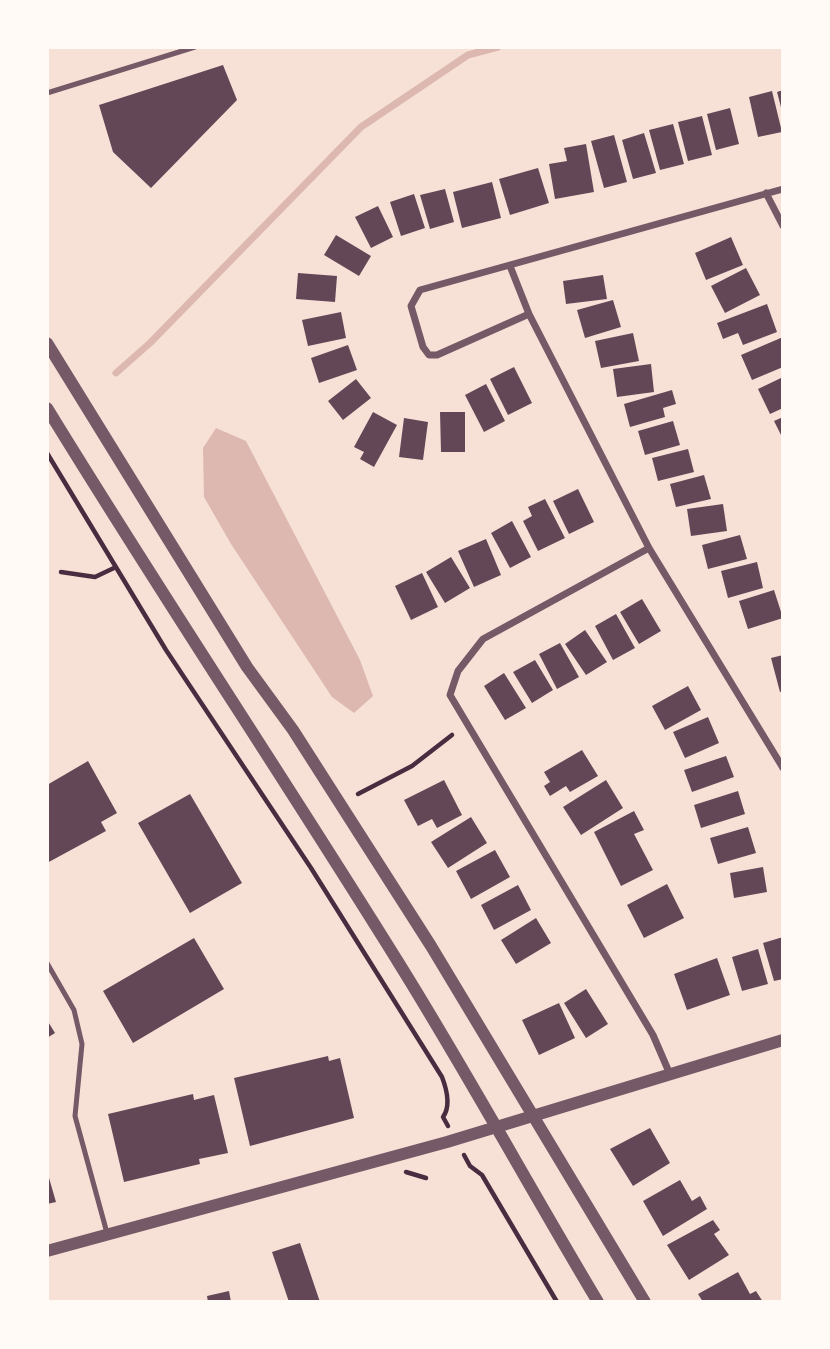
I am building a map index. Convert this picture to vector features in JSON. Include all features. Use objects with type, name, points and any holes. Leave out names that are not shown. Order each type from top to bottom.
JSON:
[{"type":"street","points":[[529,314],[437,355],[429,355],[423,347],[411,306],[420,290],[783,189]]},
{"type":"street","points":[[766,194],[783,226]]},
{"type":"street","points":[[510,266],[529,314],[649,548],[782,764]]},
{"type":"street","points":[[47,343],[247,667],[307,751],[534,1115],[645,1302]]},
{"type":"street","points":[[47,408],[187,636],[401,967],[598,1302]]},
{"type":"street","points":[[649,548],[483,639],[458,671],[450,695],[653,1035],[669,1072]]},
{"type":"street","points":[[47,1251],[496,1126],[783,1040]]},
{"type":"lane","points":[[47,93],[195,47]]},
{"type":"lane","points":[[47,963],[74,1010],[82,1044],[75,1116],[107,1233]]},
{"type":"path","points":[[47,453],[226,743],[311,868],[442,1077],[447,1111]]},
{"type":"path","points":[[61,572],[95,577],[116,567]]},
{"type":"path","points":[[358,794],[412,766],[452,735]]},
{"type":"path","points":[[470,1166],[482,1175],[557,1302]]},
{"type":"shaded area","points":[[216,428],[246,441],[360,660],[373,696],[354,713],[332,697],[231,544],[204,497],[203,448]]},
{"type":"building","points":[[223,65],[237,100],[151,188],[113,152],[99,105]]},
{"type":"building","points":[[783,90],[783,111],[782,111],[777,92]]},
{"type":"building","points":[[772,91],[782,132],[758,137],[749,97]]},
{"type":"building","points":[[730,108],[739,144],[716,150],[707,114]]},
{"type":"building","points":[[702,116],[712,155],[688,161],[678,122]]},
{"type":"building","points":[[673,124],[684,164],[660,170],[649,130]]},
{"type":"building","points":[[644,133],[656,173],[633,179],[622,140]]},
{"type":"building","points":[[614,135],[627,182],[604,188],[591,141]]},
{"type":"building","points":[[586,144],[594,192],[555,199],[549,164],[567,161],[564,148]]},
{"type":"building","points":[[538,168],[549,203],[510,215],[499,179]]},
{"type":"building","points":[[492,182],[501,218],[462,228],[453,192]]},
{"type":"building","points":[[445,189],[454,222],[430,229],[420,195]]},
{"type":"building","points":[[414,194],[425,228],[401,236],[390,202]]},
{"type":"building","points":[[378,206],[393,237],[371,248],[355,217]]},
{"type":"building","points":[[336,235],[371,256],[359,276],[324,255]]},
{"type":"building","points":[[731,237],[743,265],[706,280],[695,253]]},
{"type":"building","points":[[746,268],[760,295],[725,313],[711,286]]},
{"type":"building","points":[[298,273],[337,276],[335,302],[296,299]]},
{"type":"building","points":[[603,275],[607,299],[566,304],[563,281]]},
{"type":"building","points":[[613,300],[621,327],[585,338],[577,310]]},
{"type":"building","points":[[767,304],[777,332],[743,345],[738,333],[723,339],[717,323]]},
{"type":"building","points":[[341,312],[346,338],[308,346],[302,320]]},
{"type":"building","points":[[633,333],[639,361],[601,368],[595,341]]},
{"type":"building","points":[[783,337],[783,367],[752,380],[741,355]]},
{"type":"building","points":[[348,345],[357,370],[319,383],[311,358]]},
{"type":"building","points":[[651,364],[654,392],[617,397],[613,369]]},
{"type":"building","points":[[514,367],[532,403],[508,415],[490,379]]},
{"type":"building","points":[[783,377],[783,408],[770,414],[758,389]]},
{"type":"building","points":[[356,379],[371,398],[343,420],[328,401]]},
{"type":"building","points":[[486,384],[505,421],[484,432],[465,395]]},
{"type":"building","points":[[672,390],[676,404],[663,408],[665,417],[630,427],[624,404]]},
{"type":"building","points":[[373,412],[397,425],[374,467],[360,459],[364,452],[354,447]]},
{"type":"building","points":[[440,412],[465,412],[465,452],[441,452]]},
{"type":"building","points":[[783,417],[783,439],[774,421]]},
{"type":"building","points":[[404,418],[428,422],[423,460],[399,457]]},
{"type":"building","points":[[673,421],[680,445],[645,455],[638,431]]},
{"type":"building","points":[[688,449],[694,472],[658,481],[652,458]]},
{"type":"building","points":[[704,475],[711,499],[676,507],[670,484]]},
{"type":"building","points":[[578,489],[594,522],[569,534],[553,501]]},
{"type":"building","points":[[545,499],[565,538],[538,551],[523,521],[532,516],[528,507]]},
{"type":"building","points":[[723,504],[727,531],[691,536],[687,509]]},
{"type":"building","points":[[512,521],[531,557],[510,568],[491,533]]},
{"type":"building","points":[[740,535],[747,559],[708,569],[702,545]]},
{"type":"building","points":[[486,539],[501,575],[474,587],[458,551]]},
{"type":"building","points":[[451,557],[470,588],[445,603],[426,572]]},
{"type":"building","points":[[757,562],[763,588],[728,598],[721,571]]},
{"type":"building","points":[[422,573],[438,607],[411,620],[395,586]]},
{"type":"building","points":[[774,590],[783,618],[748,629],[739,601]]},
{"type":"building","points":[[642,599],[661,631],[639,644],[620,612]]},
{"type":"building","points":[[616,614],[635,648],[613,660],[595,626]]},
{"type":"building","points":[[585,630],[607,662],[586,675],[565,644]]},
{"type":"building","points":[[560,643],[579,677],[557,689],[539,654]]},
{"type":"building","points":[[783,655],[783,691],[780,692],[771,658]]},
{"type":"building","points":[[535,660],[553,690],[532,703],[513,672]]},
{"type":"building","points":[[504,673],[526,708],[505,720],[484,686]]},
{"type":"building","points":[[688,686],[701,710],[665,730],[652,706]]},
{"type":"building","points":[[708,717],[719,743],[685,758],[673,732]]},
{"type":"building","points":[[582,750],[598,776],[570,792],[566,786],[550,796],[544,786],[550,782],[544,772]]},
{"type":"building","points":[[726,756],[734,777],[692,792],[684,770]]},
{"type":"building","points":[[88,761],[117,813],[101,822],[106,831],[47,863],[47,785]]},
{"type":"building","points":[[444,780],[462,815],[437,828],[432,819],[418,826],[404,800]]},
{"type":"building","points":[[606,780],[623,808],[581,835],[563,807]]},
{"type":"building","points":[[738,791],[745,814],[701,828],[694,805]]},
{"type":"building","points":[[190,794],[242,883],[190,913],[138,823]]},
{"type":"building","points":[[634,811],[644,830],[634,834],[653,870],[621,886],[594,832]]},
{"type":"building","points":[[471,817],[487,843],[448,868],[431,842]]},
{"type":"building","points":[[748,827],[756,853],[718,864],[710,838]]},
{"type":"building","points":[[495,850],[510,877],[471,899],[456,871]]},
{"type":"building","points":[[763,867],[767,892],[734,898],[730,873]]},
{"type":"building","points":[[667,884],[684,918],[644,938],[627,905]]},
{"type":"building","points":[[518,885],[531,910],[494,930],[481,905]]},
{"type":"building","points":[[536,918],[551,943],[516,964],[501,940]]},
{"type":"building","points":[[783,937],[783,979],[774,981],[763,943]]},
{"type":"building","points":[[194,938],[224,989],[133,1043],[103,991]]},
{"type":"building","points":[[758,949],[768,984],[742,991],[732,957]]},
{"type":"building","points":[[717,958],[730,995],[687,1010],[674,974]]},
{"type":"building","points":[[586,989],[608,1024],[586,1038],[564,1003]]},
{"type":"building","points":[[559,1003],[575,1038],[539,1055],[522,1020]]},
{"type":"building","points":[[47,1020],[55,1033],[47,1038]]},
{"type":"building","points":[[328,1056],[329,1061],[340,1058],[354,1118],[250,1146],[234,1078]]},
{"type":"building","points":[[193,1094],[194,1100],[214,1095],[228,1153],[199,1159],[200,1164],[124,1182],[108,1114]]},
{"type":"building","points":[[650,1128],[670,1163],[633,1186],[610,1149]]},
{"type":"building","points":[[47,1171],[56,1202],[47,1204]]},
{"type":"building","points":[[680,1180],[692,1201],[700,1196],[707,1209],[663,1236],[643,1201]]},
{"type":"building","points":[[713,1220],[720,1230],[714,1234],[729,1255],[689,1280],[667,1245]]},
{"type":"building","points":[[300,1243],[320,1302],[289,1302],[272,1252]]},
{"type":"building","points":[[738,1272],[750,1294],[756,1291],[763,1302],[703,1302],[698,1294]]},
{"type":"building","points":[[229,1291],[231,1302],[208,1302],[207,1296]]},
{"type":"waterway","points":[[116,373],[150,343],[361,127],[468,55],[498,47]]}]
